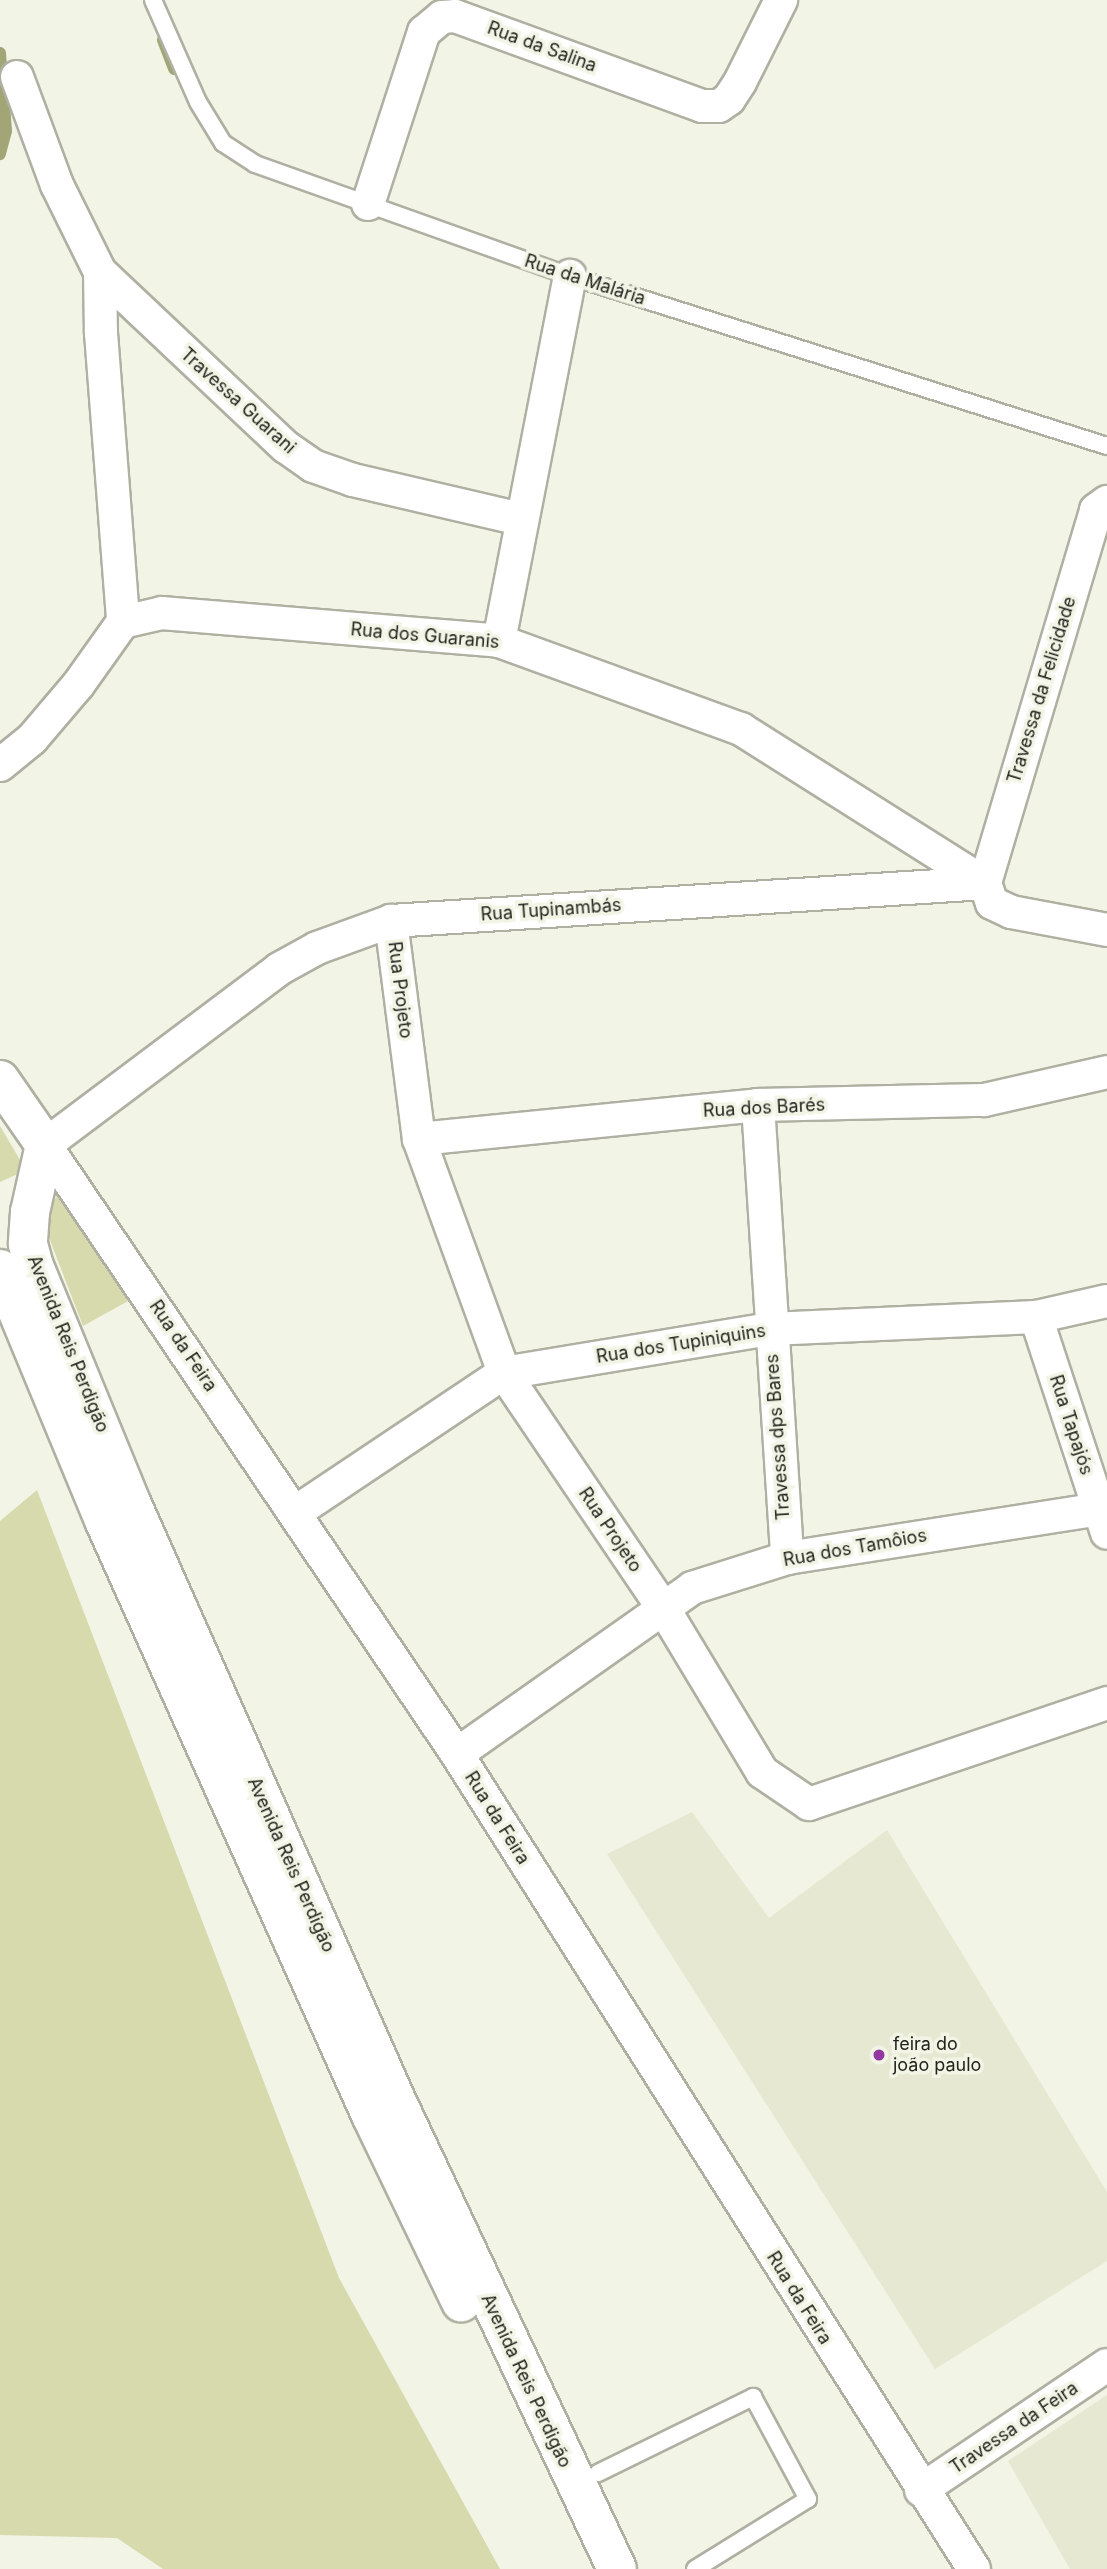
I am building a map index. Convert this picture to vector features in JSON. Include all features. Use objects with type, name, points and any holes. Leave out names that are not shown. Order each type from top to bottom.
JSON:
[{"type":"street","name":"Rua da Salina","points":[[368,204],[424,32],[442,17],[456,16],[702,106],[719,106],[729,99],[740,82],[781,0]]},
{"type":"street","name":"Travessa Guarani","points":[[17,77],[57,184],[100,272],[267,429],[313,466],[353,480],[521,519]]},
{"type":"street","name":"Travessa Guarani","points":[[100,272],[101,333],[123,622]]},
{"type":"street","points":[[499,640],[570,276]]},
{"type":"street","name":"Travessa da Felicidade","points":[[985,883],[1096,510],[1107,502]]},
{"type":"street","name":"Rua dos Guaranis","points":[[123,622],[162,613],[499,640],[741,729],[985,883]]},
{"type":"street","points":[[0,765],[32,740],[78,685],[123,622]]},
{"type":"street","points":[[985,883],[992,903],[1011,912],[1107,930]]},
{"type":"street","name":"Rua Tupinambás","points":[[45,1144],[279,969],[317,948],[391,921],[985,883]]},
{"type":"street","name":"Rua Projeto","points":[[391,921],[419,1139],[504,1373],[662,1606],[762,1772],[809,1804],[1107,1703]]},
{"type":"street","name":"Rua dos Barés","points":[[419,1139],[758,1105],[984,1100],[1107,1072]]},
{"type":"street","name":"Rua da Feira","points":[[0,1080],[296,1512],[457,1754],[921,2490],[974,2569]]},
{"type":"street","name":"Travessa dps Bares","points":[[758,1105],[770,1329],[787,1558]]},
{"type":"street","name":"Avenida Reis Perdigão","points":[[45,1144],[30,1212],[28,1244],[119,1513],[371,2115],[590,2569]]},
{"type":"street","name":"Avenida Reis Perdigão","points":[[0,1269],[119,1513],[396,2100],[586,2479],[617,2569]]},
{"type":"street","name":"Rua dos Tupiniquins","points":[[296,1512],[504,1373],[770,1329],[1036,1317],[1107,1301]]},
{"type":"street","name":"Rua Tapajós","points":[[1036,1317],[1103,1521]]},
{"type":"street","name":"Rua dos Tamôios","points":[[457,1754],[662,1606],[692,1588],[787,1558],[1103,1521]]},
{"type":"street","name":"Travessa da Feira","points":[[921,2490],[1107,2365]]},
{"type":"lane","name":"Rua da Malária","points":[[153,0],[198,102],[223,144],[255,164],[570,276],[1107,446]]},
{"type":"lane","points":[[586,2479],[753,2397],[808,2498],[695,2569]]},
{"type":"shaded area","name":"feira do joão paulo","points":[[692,1812],[769,1918],[887,1830],[1107,2192],[1107,2261],[935,2369],[607,1854]]},
{"type":"shaded area","points":[[1107,2395],[1107,2569],[1070,2569],[1008,2461]]},
{"type":"green space","points":[[0,1126],[26,1170],[0,1182]]},
{"type":"green space","points":[[62,1186],[130,1300],[83,1326],[43,1222]]},
{"type":"green space","points":[[37,1490],[339,2278],[500,2569],[163,2569],[117,2538],[0,2535],[0,1521]]},
{"type":"waterway","points":[[163,40],[174,69]]},
{"type":"waterway","points":[[0,53],[6,131],[0,154]]},
{"type":"place","name":"feira do joão paulo","points":[[879,2055]]}]
